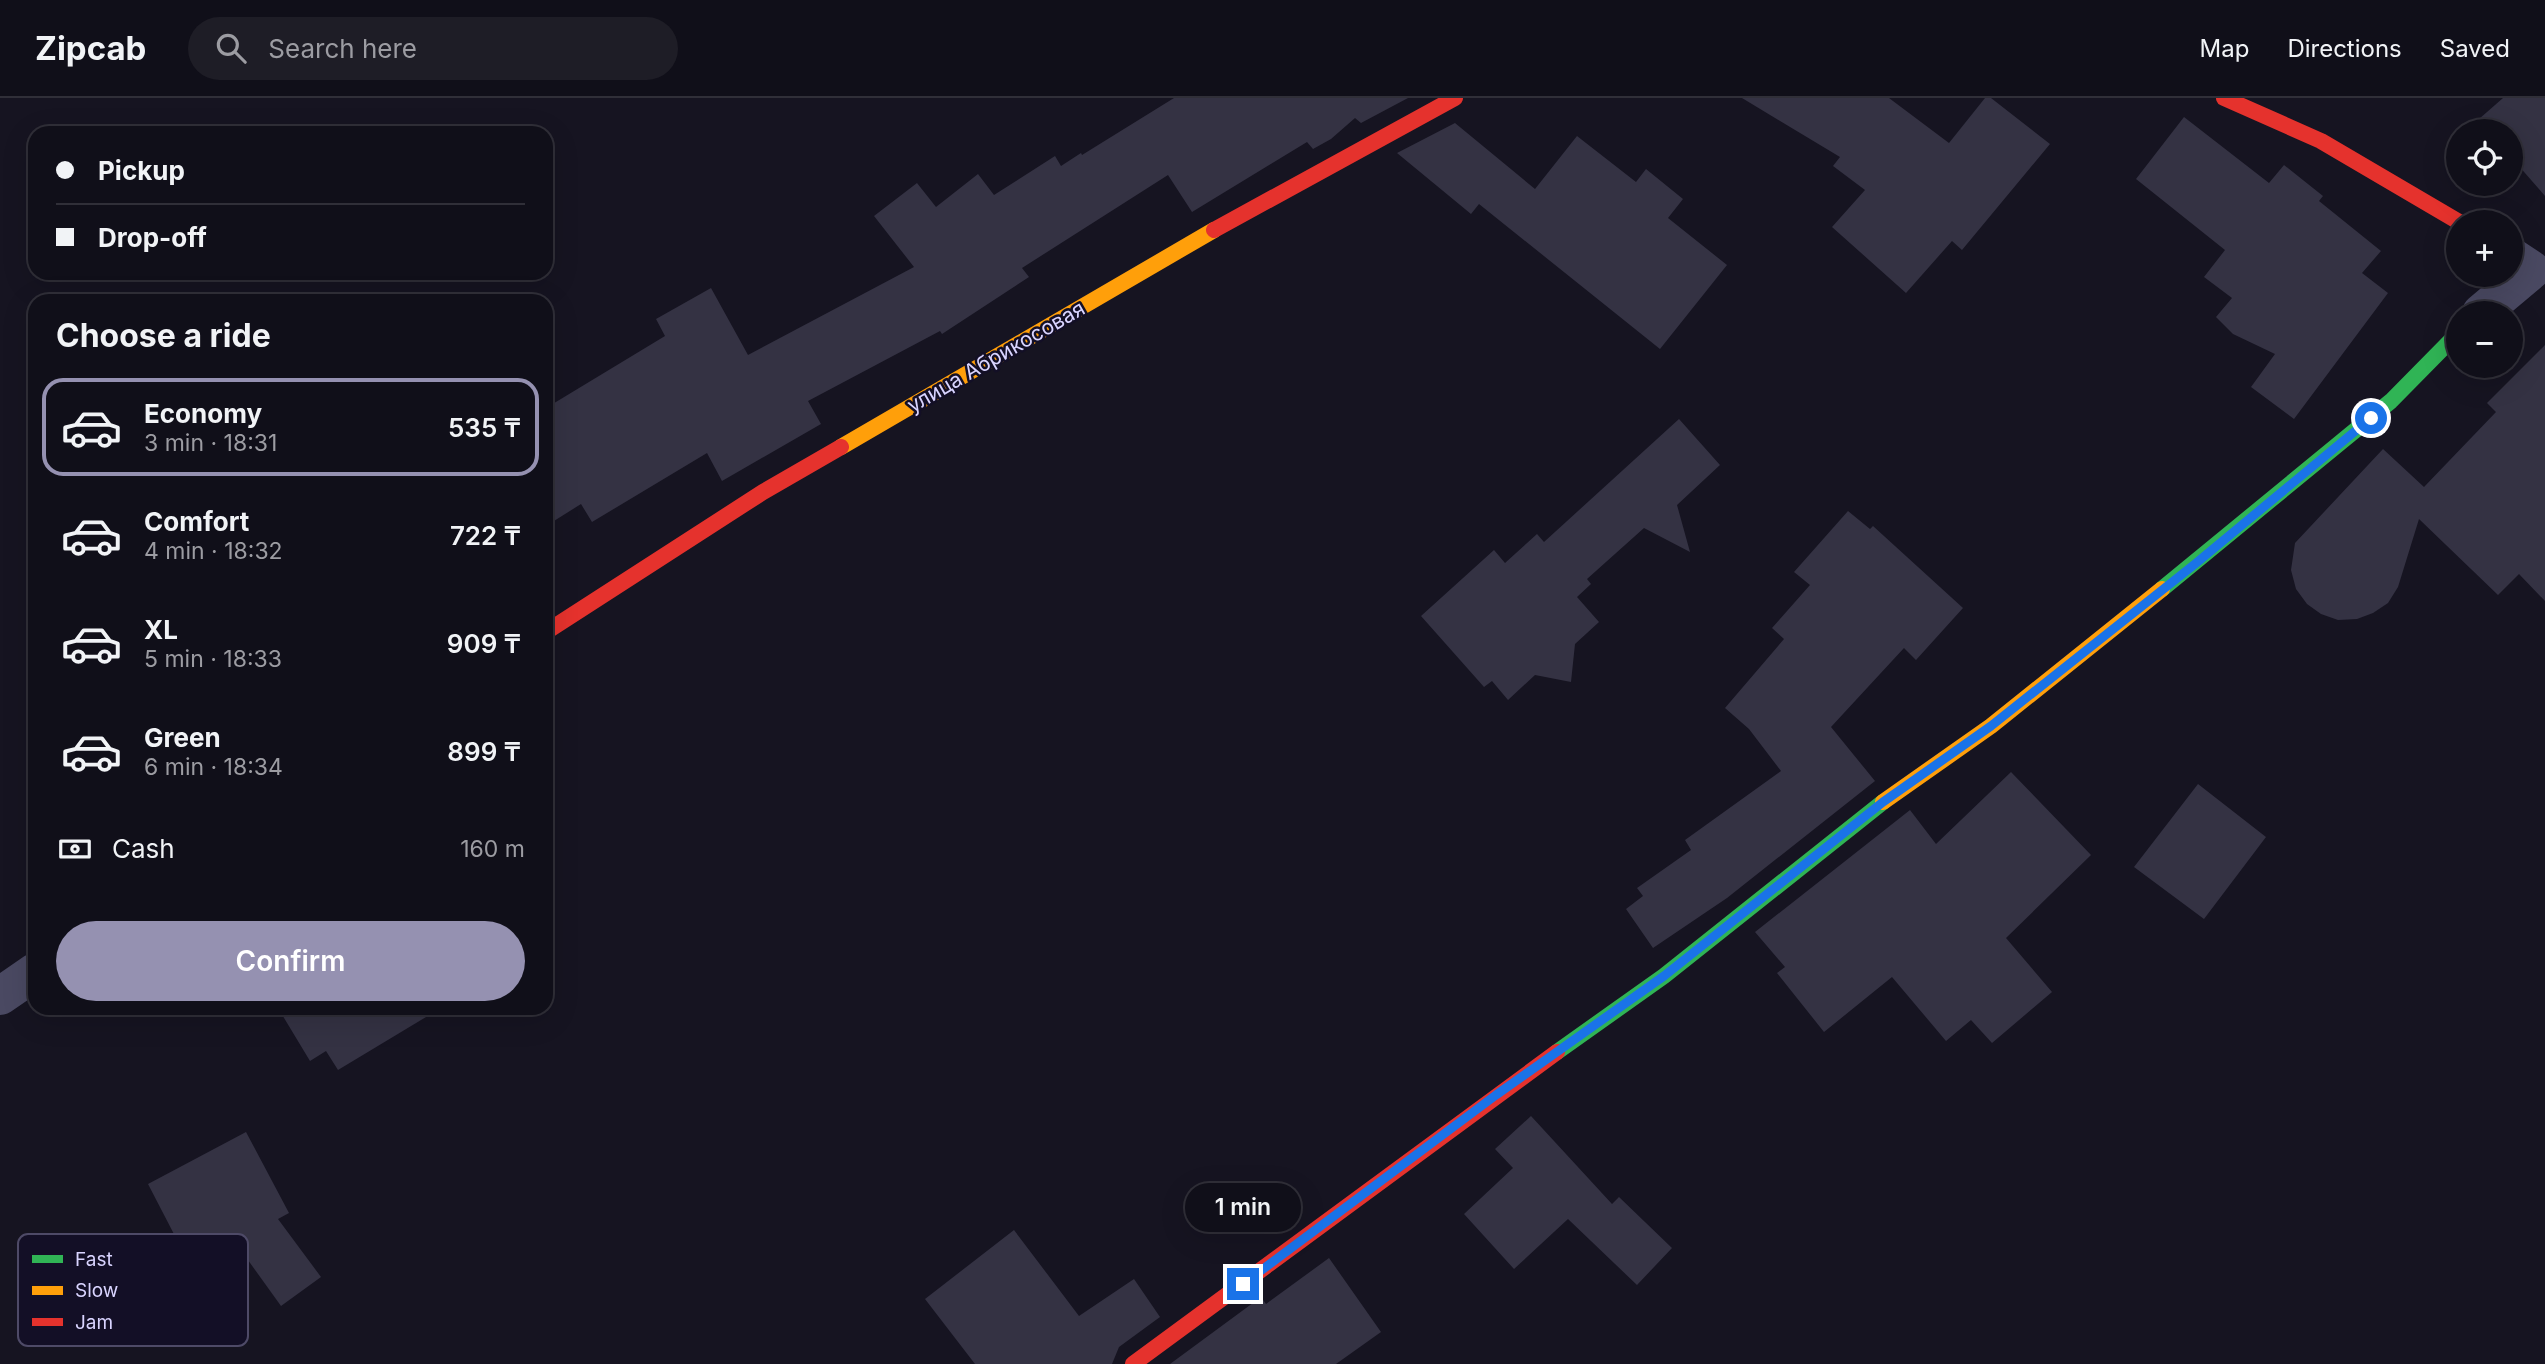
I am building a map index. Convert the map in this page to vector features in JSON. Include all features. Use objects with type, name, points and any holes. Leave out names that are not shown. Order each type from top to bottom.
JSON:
[{"type":"street","name":"улица Абрикосовая","points":[[553,628],[764,492],[1286,188],[1455,98]]},
{"type":"street","points":[[2224,98],[2321,141],[2446,214]]},
{"type":"street","points":[[2492,301],[2529,262]]},
{"type":"street","points":[[1133,1364],[1496,1095],[1664,976],[1883,802],[1991,726],[2195,564],[2391,401],[2446,344]]},
{"type":"street","points":[[0,996],[28,977]]},
{"type":"building","points":[[1174,98],[1408,98],[1361,123],[1355,118],[1331,139],[1313,149],[1307,142],[1192,212],[1168,175],[1022,268],[1029,277],[942,334],[940,331],[808,401],[821,424],[722,481],[707,453],[592,522],[581,504],[553,522],[553,404],[665,336],[656,319],[711,288],[748,355],[914,267],[874,216],[917,183],[936,207],[978,174],[994,195],[1055,156],[1061,166],[1081,153],[1082,155]]},
{"type":"building","points":[[1742,98],[1889,98],[1949,143],[1985,98],[1991,98],[2050,144],[1962,250],[1952,241],[1906,293],[1832,227],[1865,190],[1833,166],[1840,157]]},
{"type":"building","points":[[2503,98],[2545,98],[2545,196],[2523,171],[2523,119],[2479,119]]},
{"type":"building","points":[[2184,117],[2269,183],[2284,165],[2323,196],[2319,201],[2381,251],[2362,273],[2388,293],[2294,419],[2251,387],[2275,354],[2233,334],[2216,317],[2232,298],[2204,277],[2225,250],[2136,179]]},
{"type":"building","points":[[1455,123],[1535,189],[1577,136],[1636,182],[1646,169],[1683,199],[1668,218],[1727,265],[1660,349],[1479,204],[1471,214],[1397,153]]},
{"type":"building","points":[[2545,345],[2545,601],[2519,574],[2498,595],[2419,519],[2398,587],[2388,603],[2357,619],[2338,620],[2321,614],[2307,604],[2296,589],[2291,570],[2295,543],[2383,449],[2424,487],[2496,412],[2487,403],[2512,378],[2523,378],[2523,367]]},
{"type":"building","points":[[1679,419],[1720,465],[1677,505],[1690,552],[1644,528],[1587,579],[1591,584],[1577,597],[1599,622],[1575,644],[1571,682],[1535,675],[1508,700],[1492,681],[1484,687],[1421,616],[1494,550],[1505,563],[1537,534],[1544,542]]},
{"type":"building","points":[[1848,511],[1870,529],[1873,526],[1963,608],[1916,660],[1904,648],[1831,727],[1875,781],[1727,898],[1653,948],[1626,909],[1643,896],[1637,888],[1691,850],[1685,840],[1781,771],[1749,729],[1725,708],[1784,639],[1772,628],[1810,585],[1794,572]]},
{"type":"building","points":[[2011,772],[2091,855],[2006,938],[2052,992],[1992,1043],[1971,1020],[1946,1041],[1892,977],[1824,1032],[1777,973],[1785,967],[1755,932],[1910,810],[1936,844]]},
{"type":"building","points":[[2198,784],[2266,837],[2204,919],[2134,867]]},
{"type":"building","points":[[282,1015],[429,1015],[338,1070],[326,1051],[310,1061]]},
{"type":"building","points":[[1531,1116],[1612,1204],[1619,1197],[1672,1248],[1637,1285],[1568,1219],[1514,1269],[1464,1214],[1513,1168],[1495,1149]]},
{"type":"building","points":[[246,1132],[289,1213],[278,1219],[321,1277],[281,1306],[248,1260],[248,1234],[174,1234],[148,1184]]},
{"type":"building","points":[[1014,1230],[1079,1316],[1134,1279],[1160,1317],[1119,1347],[1112,1364],[975,1364],[925,1299]]},
{"type":"building","points":[[1329,1258],[1381,1332],[1336,1364],[1170,1364],[1261,1297],[1266,1304]]},
{"type":"traffic: fast","points":[[2162,589],[2391,401],[2446,345]]},
{"type":"traffic: fast","points":[[1557,1052],[1664,976],[1883,802]]},
{"type":"traffic: slow","points":[[841,447],[1214,230]]},
{"type":"traffic: slow","points":[[1883,802],[1991,726],[2162,589]]},
{"type":"traffic: jam","points":[[1214,230],[1455,98]]},
{"type":"traffic: jam","points":[[2224,98],[2321,141],[2446,214]]},
{"type":"traffic: jam","points":[[553,627],[763,492],[841,447]]},
{"type":"traffic: jam","points":[[1133,1364],[1557,1052]]},
{"type":"route","points":[[1243,1284],[1496,1095],[1664,976],[1883,802],[1991,726],[2195,564],[2371,418]]}]
